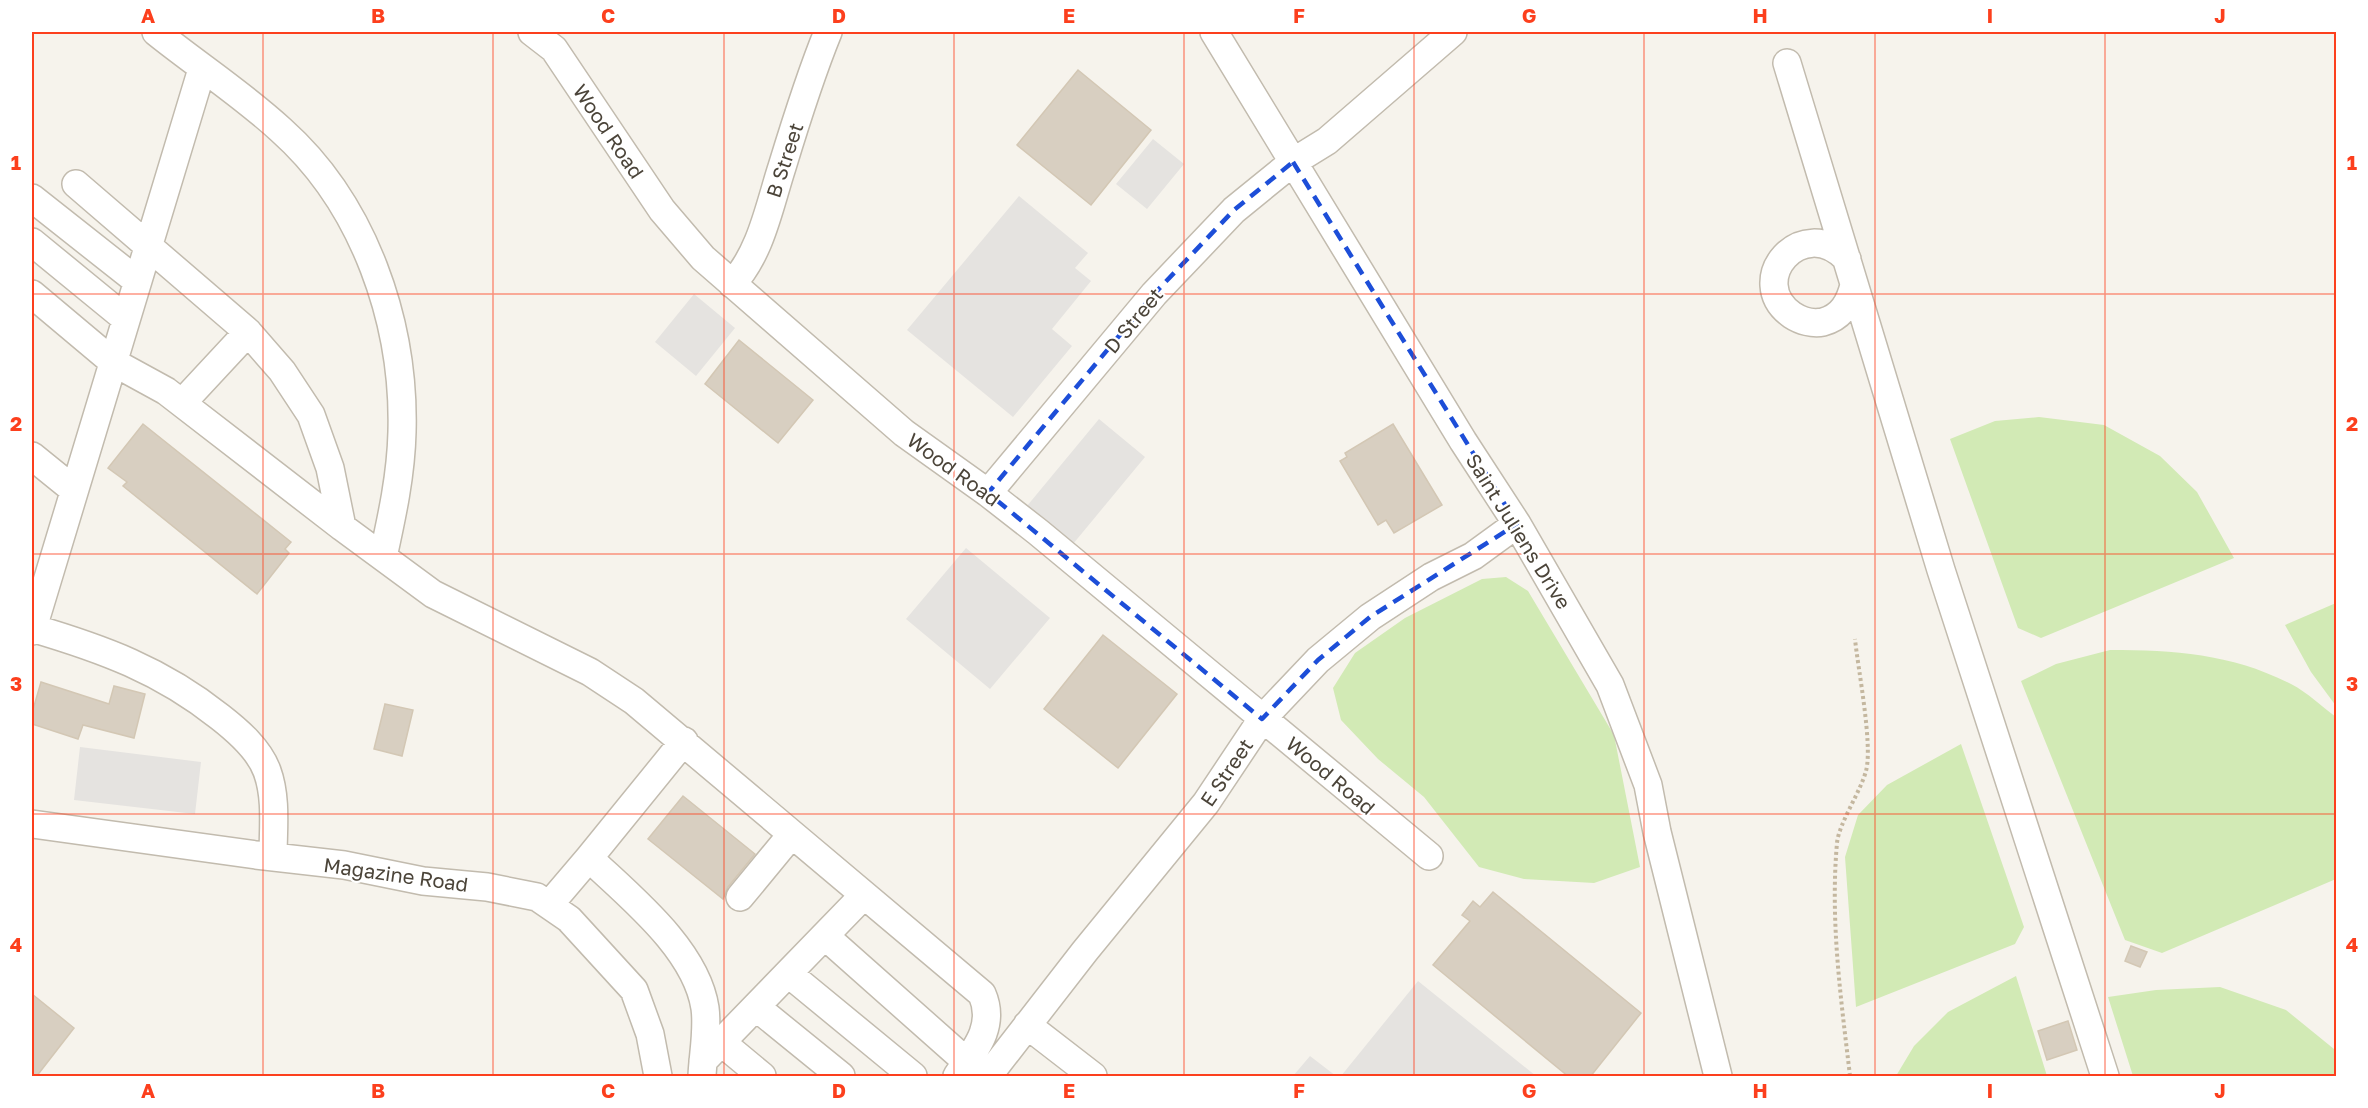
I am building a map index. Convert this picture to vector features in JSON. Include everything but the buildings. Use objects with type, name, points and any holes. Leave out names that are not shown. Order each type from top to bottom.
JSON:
[{"type":"street","points":[[156,32],[282,130],[318,169],[357,228],[380,282],[393,329],[400,382],[402,432],[396,499],[383,557]]},
{"type":"street","name":"Wood Road","points":[[532,32],[554,49],[662,210],[702,258],[904,433],[988,493],[1429,856]]},
{"type":"street","name":"B Street","points":[[732,284],[745,270],[759,239],[810,77],[828,32]]},
{"type":"street","name":"Saint Juliens Drive","points":[[1214,32],[1516,524],[1610,685],[1648,785],[1657,832],[1718,1077]]},
{"type":"street","name":"D Street","points":[[988,493],[1154,294],[1234,210],[1293,162],[1327,141],[1453,32]]},
{"type":"street","points":[[1787,63],[1941,570],[2105,1077]]},
{"type":"street","points":[[202,69],[32,629],[105,650],[155,672],[193,695],[235,729],[259,755],[268,772],[274,805],[273,857]]},
{"type":"street","points":[[76,184],[248,332],[282,371],[311,415],[330,468],[342,527]]},
{"type":"street","points":[[32,198],[138,281]]},
{"type":"street","points":[[32,242],[126,320]]},
{"type":"street","points":[[1846,259],[1828,245],[1815,243],[1791,250],[1781,260],[1775,273],[1774,286],[1785,310],[1797,318],[1810,322],[1823,322],[1845,308],[1854,285]]},
{"type":"street","points":[[32,294],[113,362],[166,391],[342,527],[434,594],[590,672],[634,701],[684,741],[982,994],[988,1007],[987,1024],[971,1072],[825,936]]},
{"type":"street","points":[[182,404],[248,332]]},
{"type":"street","points":[[32,456],[74,490]]},
{"type":"street","name":"E Street","points":[[971,1072],[1027,1025],[1206,803],[1262,718],[1318,660],[1370,617],[1431,577],[1473,556],[1516,524]]},
{"type":"street","points":[[549,905],[684,741]]},
{"type":"street","name":"Magazine Road","points":[[32,824],[273,857],[344,864],[423,881],[487,886],[537,897],[569,918],[634,990],[650,1034],[658,1077]]},
{"type":"street","points":[[740,897],[792,834]]},
{"type":"street","points":[[589,858],[647,913],[693,972],[705,1009],[709,1060]]},
{"type":"street","points":[[709,1060],[756,1007],[864,895]]},
{"type":"street","points":[[789,974],[913,1077]]},
{"type":"street","points":[[756,1007],[841,1077]]},
{"type":"street","points":[[1027,1025],[1093,1077]]},
{"type":"street","points":[[709,1060],[762,1077]]},
{"type":"path","points":[[1850,1077],[1837,959],[1834,903],[1838,840],[1867,770],[1867,746],[1855,639]]},
{"type":"highlighted area","points":[[1293,162],[1517,524],[1370,617],[1318,660],[1262,719],[988,493],[1154,294],[1234,210]]},
{"type":"green space","points":[[2039,417],[2104,425],[2160,456],[2197,492],[2234,558],[2041,638],[2018,628],[1950,439],[1995,421]]},
{"type":"green space","points":[[1506,577],[1528,591],[1614,735],[1640,867],[1594,883],[1524,879],[1479,867],[1424,797],[1378,759],[1341,720],[1333,688],[1355,653],[1405,618],[1482,579]]},
{"type":"green space","points":[[2336,603],[2336,706],[2311,672],[2285,625]]},
{"type":"green space","points":[[2110,650],[2181,653],[2247,666],[2297,687],[2336,717],[2336,879],[2162,953],[2125,940],[2021,681],[2056,664]]},
{"type":"green space","points":[[1961,744],[2024,927],[2015,944],[1856,1007],[1845,857],[1858,815],[1887,785]]},
{"type":"green space","points":[[2016,976],[2047,1076],[1896,1076],[1914,1046],[1948,1012]]},
{"type":"green space","points":[[2220,987],[2286,1010],[2334,1049],[2336,1076],[2133,1076],[2108,997],[2156,990]]},
{"type":"shaded area","points":[[1153,139],[1184,164],[1147,209],[1116,184]]},
{"type":"shaded area","points":[[1019,196],[1088,253],[1075,268],[1091,281],[1052,329],[1072,346],[1013,417],[907,330]]},
{"type":"shaded area","points":[[694,294],[735,328],[696,376],[655,342]]},
{"type":"shaded area","points":[[1099,419],[1145,457],[1073,544],[1027,506]]},
{"type":"shaded area","points":[[966,548],[1050,618],[990,689],[906,619]]},
{"type":"shaded area","points":[[80,747],[201,762],[195,814],[74,800]]},
{"type":"shaded area","points":[[1418,981],[1536,1076],[1341,1076]]},
{"type":"shaded area","points":[[1310,1056],[1336,1076],[1293,1076]]}]
